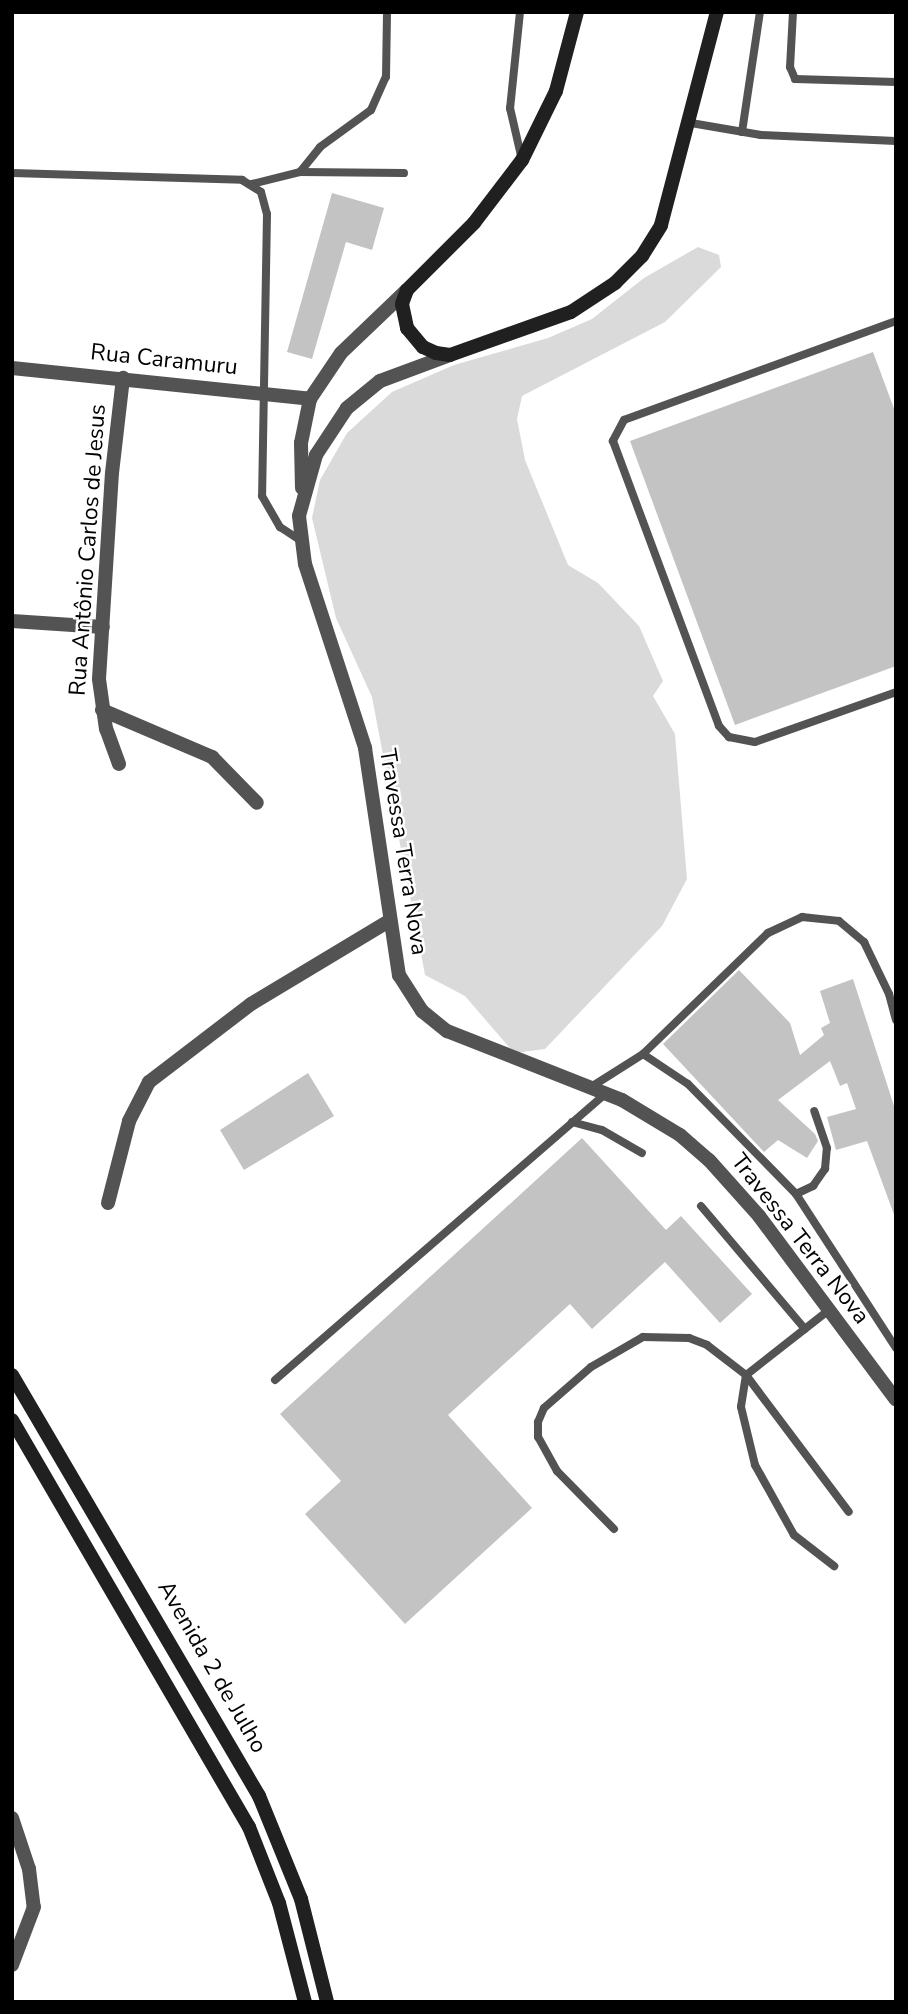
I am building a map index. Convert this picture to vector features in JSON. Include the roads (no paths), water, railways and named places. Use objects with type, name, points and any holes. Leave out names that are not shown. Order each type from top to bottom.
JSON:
[{"type":"main road","points":[[578,12],[556,91],[522,160],[474,223],[407,290],[402,316],[412,338],[424,347],[450,355],[571,312],[615,283],[642,256],[661,225],[691,123],[717,12]]},
{"type":"main road","name":"Avenida 2 de Julho","points":[[12,1375],[259,1796],[301,1899],[327,2002]]},
{"type":"main road","name":"Avenida 2 de Julho","points":[[12,1420],[249,1827],[279,1903],[305,2002]]},
{"type":"street","points":[[303,493],[301,443],[310,399],[341,353],[407,290]]},
{"type":"street","points":[[303,493],[316,455],[347,408],[380,381],[450,355]]},
{"type":"street","name":"Rua Caramuru","points":[[12,368],[310,399]]},
{"type":"street","name":"Rua Antônio Carlos de Jesus","points":[[119,764],[102,710],[99,678],[111,472],[123,378]]},
{"type":"street","name":"Travessa Terra Nova","points":[[303,493],[300,540],[365,748],[399,975],[414,1002],[434,1021],[474,1045],[606,1093],[656,1119],[709,1160],[759,1216],[896,1400]]},
{"type":"street","points":[[12,621],[103,627]]},
{"type":"street","points":[[102,710],[212,757],[257,803]]},
{"type":"street","points":[[108,1203],[129,1121],[149,1082],[251,1004],[389,921]]},
{"type":"street","points":[[12,1818],[34,1907],[12,1965]]},
{"type":"lane","points":[[300,172],[320,147],[371,110],[386,78],[387,12]]},
{"type":"lane","points":[[520,12],[510,108],[522,160]]},
{"type":"lane","points":[[742,132],[761,12]]},
{"type":"lane","points":[[793,12],[790,67],[795,79],[896,82]]},
{"type":"lane","points":[[691,123],[742,132],[896,141]]},
{"type":"lane","points":[[252,184],[300,172],[404,173]]},
{"type":"lane","points":[[12,173],[242,180],[261,192],[267,214],[262,496],[280,527],[300,540]]},
{"type":"lane","points":[[896,321],[624,420],[613,441],[719,726],[729,737],[755,742],[896,692]]},
{"type":"lane","points":[[591,1087],[643,1054],[768,933],[802,917],[839,921],[864,942],[889,994],[896,1020]]},
{"type":"lane","points":[[643,1054],[688,1084],[796,1194],[896,1348]]},
{"type":"lane","points":[[275,1380],[606,1093]]},
{"type":"lane","points":[[796,1194],[813,1185],[825,1169],[827,1148],[814,1111]]},
{"type":"lane","points":[[572,1122],[602,1130],[642,1153]]},
{"type":"lane","points":[[701,1206],[805,1329]]},
{"type":"lane","points":[[829,1310],[746,1375],[741,1407],[755,1465],[794,1535],[834,1566]]},
{"type":"lane","points":[[614,1529],[546,1455],[538,1437],[544,1408],[591,1367],[643,1337],[688,1338],[707,1345],[746,1375],[849,1512]]}]
